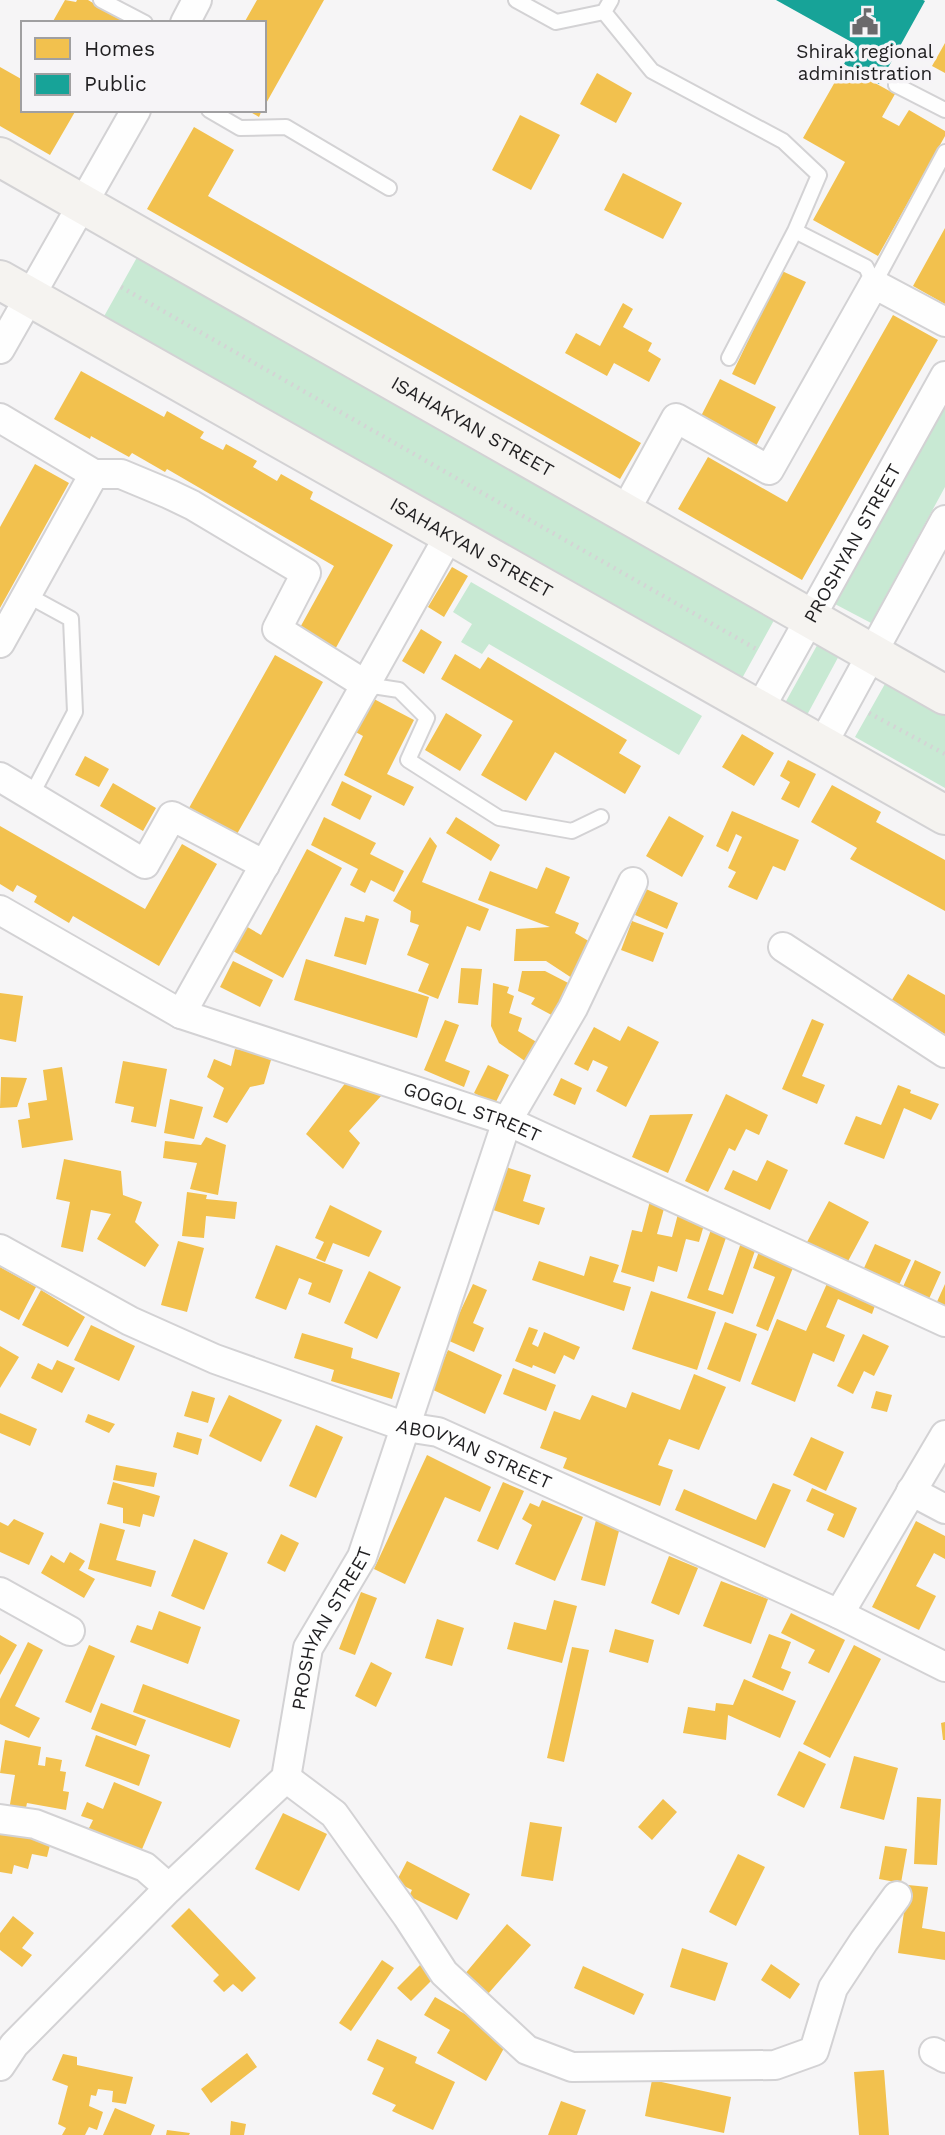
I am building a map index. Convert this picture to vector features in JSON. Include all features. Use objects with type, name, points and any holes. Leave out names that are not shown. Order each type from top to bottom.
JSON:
[{"type":"street","points":[[186,21],[197,0]]},
{"type":"street","points":[[0,349],[15,288],[83,204],[135,112]]},
{"type":"street","name":"ISAHAKYAN STREET","points":[[0,157],[945,695]]},
{"type":"street","points":[[624,513],[676,418],[769,470],[874,284],[945,322]]},
{"type":"street","name":"ISAHAKYAN STREET","points":[[15,288],[945,815]]},
{"type":"street","name":"PROSHYAN STREET","points":[[759,710],[945,376]]},
{"type":"street","points":[[0,418],[94,474],[121,474],[180,500],[306,573],[277,629],[366,685]]},
{"type":"street","points":[[0,642],[94,474]]},
{"type":"street","points":[[822,745],[945,520]]},
{"type":"street","points":[[181,1014],[450,534]]},
{"type":"street","points":[[0,777],[145,864],[172,816],[264,865]]},
{"type":"street","name":"PROSHYAN STREET","points":[[286,1777],[308,1648],[362,1557],[507,1121],[573,1008],[632,882]]},
{"type":"street","name":"GOGOL STREET","points":[[0,910],[181,1014],[507,1121],[945,1322]]},
{"type":"street","points":[[783,947],[945,1053]]},
{"type":"street","name":"ABOVYAN STREET","points":[[0,1249],[130,1321],[215,1359],[406,1427],[438,1432],[839,1614],[945,1667]]},
{"type":"street","points":[[839,1614],[945,1435]]},
{"type":"street","points":[[911,1492],[945,1509]]},
{"type":"street","points":[[0,1592],[70,1631]]},
{"type":"street","points":[[7,2056],[169,1888],[286,1777],[334,1814],[444,1973],[527,2050],[572,2067],[775,2065],[814,2051],[832,1988],[897,1896]]},
{"type":"street","points":[[0,1819],[35,1824],[145,1867],[169,1888]]},
{"type":"lane","points":[[101,0],[141,21]]},
{"type":"lane","points":[[516,0],[556,22],[608,6],[652,71],[783,141],[819,175],[794,231],[729,358]]},
{"type":"lane","points":[[896,85],[945,110]]},
{"type":"lane","points":[[212,112],[240,128],[286,127],[389,188]]},
{"type":"lane","points":[[874,284],[945,152]]},
{"type":"lane","points":[[794,231],[866,267],[874,284]]},
{"type":"lane","points":[[27,595],[71,619],[75,712],[31,796]]},
{"type":"lane","points":[[366,685],[399,690],[427,718],[408,760],[499,818],[572,831],[601,817]]},
{"type":"path","points":[[121,287],[758,650]]},
{"type":"path","points":[[869,713],[945,754]]},
{"type":"green space","points":[[140,252],[778,613],[740,682],[102,320]]},
{"type":"green space","points":[[945,397],[945,487],[871,623],[833,603]]},
{"type":"green space","points":[[471,582],[702,716],[679,755],[489,644],[482,654],[461,642],[472,624],[453,612]]},
{"type":"green space","points":[[820,640],[841,652],[807,715],[785,703]]},
{"type":"green space","points":[[886,682],[945,715],[945,788],[855,737]]},
{"type":"building: Homes","points":[[65,0],[88,0],[124,21],[53,21]]},
{"type":"building: Homes","points":[[257,0],[324,0],[266,103],[266,21],[245,21]]},
{"type":"building: Homes","points":[[945,43],[945,73],[932,66]]},
{"type":"building: Homes","points":[[844,66],[895,94],[882,117],[899,126],[909,110],[945,131],[945,136],[878,256],[813,220],[845,162],[803,138]]},
{"type":"building: Homes","points":[[0,67],[21,79],[21,112],[75,112],[50,155],[0,126]]},
{"type":"building: Homes","points":[[597,73],[632,93],[616,123],[580,104]]},
{"type":"building: Homes","points":[[520,115],[560,135],[531,190],[492,170]]},
{"type":"building: Homes","points":[[194,127],[234,150],[208,196],[641,443],[620,479],[147,209]]},
{"type":"building: Homes","points":[[623,173],[682,203],[663,239],[604,210]]},
{"type":"building: Homes","points":[[945,228],[945,304],[913,286]]},
{"type":"building: Homes","points":[[782,271],[806,282],[755,385],[732,374]]},
{"type":"building: Homes","points":[[623,303],[633,309],[623,327],[652,343],[648,351],[661,359],[649,382],[614,363],[607,376],[565,353],[576,333],[600,346]]},
{"type":"building: Homes","points":[[893,315],[938,340],[802,580],[678,509],[708,457],[787,502]]},
{"type":"building: Homes","points":[[81,371],[164,417],[167,411],[204,432],[200,438],[223,450],[226,444],[257,461],[253,467],[277,481],[281,474],[313,492],[310,499],[393,545],[333,653],[297,633],[334,566],[167,469],[165,472],[132,453],[129,457],[54,419]]},
{"type":"building: Homes","points":[[720,379],[776,407],[756,446],[700,418]]},
{"type":"building: Homes","points":[[35,464],[69,483],[0,608],[0,527]]},
{"type":"building: Homes","points":[[452,567],[468,576],[444,617],[428,607]]},
{"type":"building: Homes","points":[[421,629],[442,642],[424,674],[402,661]]},
{"type":"building: Homes","points":[[455,654],[480,669],[488,657],[627,740],[619,753],[641,766],[625,794],[555,752],[526,801],[481,775],[513,721],[441,679]]},
{"type":"building: Homes","points":[[275,655],[323,682],[237,834],[189,808]]},
{"type":"building: Homes","points":[[374,699],[414,720],[387,774],[414,787],[404,806],[344,775],[363,736],[350,729],[356,718],[365,716]]},
{"type":"building: Homes","points":[[446,713],[482,735],[460,771],[425,750]]},
{"type":"building: Homes","points":[[742,734],[774,753],[754,786],[722,767]]},
{"type":"building: Homes","points":[[85,756],[109,769],[99,787],[75,775]]},
{"type":"building: Homes","points":[[788,760],[816,774],[799,808],[781,799],[790,782],[780,776]]},
{"type":"building: Homes","points":[[342,781],[372,796],[360,820],[331,805]]},
{"type":"building: Homes","points":[[113,783],[156,808],[143,831],[100,806]]},
{"type":"building: Homes","points":[[832,785],[881,812],[876,822],[945,860],[945,911],[850,859],[857,848],[811,822]]},
{"type":"building: Homes","points":[[732,811],[799,840],[785,871],[773,866],[757,900],[728,887],[736,872],[728,868],[742,837],[736,834],[728,852],[716,846]]},
{"type":"building: Homes","points":[[669,816],[704,836],[682,877],[646,856]]},
{"type":"building: Homes","points":[[324,817],[376,843],[370,854],[404,871],[394,892],[371,880],[365,893],[350,885],[358,869],[311,845]]},
{"type":"building: Homes","points":[[456,817],[500,845],[491,861],[446,833]]},
{"type":"building: Homes","points":[[0,826],[145,909],[182,844],[217,864],[159,966],[73,916],[69,923],[34,902],[37,896],[17,885],[13,892],[0,884]]},
{"type":"building: Homes","points":[[430,837],[437,846],[422,882],[489,909],[480,931],[467,926],[438,999],[418,991],[429,964],[407,955],[419,925],[410,922],[411,911],[393,901]]},
{"type":"building: Homes","points":[[307,849],[342,868],[283,978],[231,950],[244,925],[261,935]]},
{"type":"building: Homes","points":[[546,867],[570,877],[555,913],[579,923],[575,933],[592,943],[575,980],[546,961],[514,961],[516,929],[550,927],[478,900],[490,871],[537,889]]},
{"type":"building: Homes","points":[[646,889],[678,903],[667,929],[635,915]]},
{"type":"building: Homes","points":[[366,915],[379,919],[366,965],[334,956],[345,917],[364,922]]},
{"type":"building: Homes","points":[[632,921],[664,933],[653,962],[621,950]]},
{"type":"building: Homes","points":[[306,959],[429,997],[417,1038],[294,1000]]},
{"type":"building: Homes","points":[[233,961],[273,980],[260,1007],[220,987]]},
{"type":"building: Homes","points":[[461,968],[482,969],[478,1005],[458,1003]]},
{"type":"building: Homes","points":[[522,971],[545,971],[576,987],[559,1019],[531,1004],[535,998],[518,991]]},
{"type":"building: Homes","points":[[908,974],[945,995],[945,1034],[890,1003]]},
{"type":"building: Homes","points":[[493,983],[509,987],[507,993],[514,996],[509,1013],[522,1018],[518,1031],[545,1047],[532,1066],[499,1043],[491,1026]]},
{"type":"building: Homes","points":[[0,993],[23,996],[16,1042],[0,1039]]},
{"type":"building: Homes","points":[[812,1019],[824,1024],[802,1076],[825,1085],[817,1104],[782,1089]]},
{"type":"building: Homes","points":[[445,1020],[459,1025],[445,1061],[470,1071],[464,1087],[424,1070]]},
{"type":"building: Homes","points":[[628,1026],[659,1042],[626,1107],[596,1091],[608,1067],[593,1060],[588,1071],[574,1064],[594,1027],[620,1041]]},
{"type":"building: Homes","points":[[235,1049],[271,1060],[264,1084],[250,1087],[227,1123],[213,1117],[224,1088],[207,1077],[214,1059],[231,1066]]},
{"type":"building: Homes","points":[[123,1061],[167,1069],[156,1127],[131,1122],[134,1107],[115,1103]]},
{"type":"building: Homes","points":[[488,1065],[509,1075],[495,1104],[474,1093]]},
{"type":"building: Homes","points":[[62,1067],[73,1140],[22,1148],[18,1120],[30,1118],[28,1103],[47,1100],[43,1070]]},
{"type":"building: Homes","points":[[1,1077],[27,1078],[17,1107],[0,1108]]},
{"type":"building: Homes","points":[[350,1077],[382,1095],[349,1131],[360,1143],[343,1169],[306,1134]]},
{"type":"building: Homes","points":[[561,1078],[582,1088],[575,1105],[553,1095]]},
{"type":"building: Homes","points":[[898,1085],[911,1090],[910,1093],[939,1104],[931,1120],[904,1108],[884,1159],[844,1144],[856,1116],[881,1125]]},
{"type":"building: Homes","points":[[726,1094],[768,1115],[759,1135],[746,1129],[735,1151],[729,1148],[708,1192],[685,1181]]},
{"type":"building: Homes","points":[[170,1099],[203,1107],[194,1139],[164,1133]]},
{"type":"building: Homes","points":[[693,1114],[668,1173],[632,1157],[650,1115]]},
{"type":"building: Homes","points":[[206,1137],[226,1145],[218,1195],[190,1189],[197,1163],[163,1158],[165,1141],[201,1145]]},
{"type":"building: Homes","points":[[64,1159],[121,1171],[123,1195],[142,1202],[135,1222],[159,1245],[145,1267],[97,1239],[111,1214],[91,1210],[83,1252],[61,1247],[70,1202],[56,1199]]},
{"type":"building: Homes","points":[[767,1160],[788,1170],[770,1210],[724,1189],[733,1170],[757,1181]]},
{"type":"building: Homes","points":[[506,1167],[531,1175],[523,1201],[545,1208],[539,1225],[493,1210]]},
{"type":"building: Homes","points":[[187,1192],[207,1195],[206,1199],[237,1202],[235,1219],[206,1216],[204,1238],[182,1236]]},
{"type":"building: Homes","points":[[650,1201],[665,1205],[657,1234],[672,1237],[679,1210],[706,1218],[699,1242],[686,1239],[677,1272],[658,1266],[654,1282],[621,1272],[632,1230],[642,1232]]},
{"type":"building: Homes","points":[[829,1201],[869,1222],[847,1263],[807,1242]]},
{"type":"building: Homes","points":[[330,1205],[382,1231],[369,1257],[333,1243],[325,1262],[316,1258],[324,1242],[315,1238]]},
{"type":"building: Homes","points":[[713,1224],[729,1229],[708,1290],[723,1295],[742,1240],[757,1245],[733,1314],[687,1298]]},
{"type":"building: Homes","points":[[178,1241],[204,1248],[187,1312],[161,1305]]},
{"type":"building: Homes","points":[[875,1244],[911,1260],[899,1285],[864,1268]]},
{"type":"building: Homes","points":[[276,1245],[343,1270],[330,1303],[308,1294],[312,1283],[299,1278],[286,1310],[255,1298]]},
{"type":"building: Homes","points":[[761,1246],[796,1260],[768,1331],[756,1326],[775,1277],[753,1268]]},
{"type":"building: Homes","points":[[590,1256],[619,1265],[613,1282],[631,1287],[624,1311],[532,1280],[539,1261],[584,1276]]},
{"type":"building: Homes","points":[[915,1260],[941,1272],[928,1301],[902,1289]]},
{"type":"building: Homes","points":[[0,1267],[36,1287],[19,1320],[0,1310]]},
{"type":"building: Homes","points":[[369,1271],[401,1287],[377,1339],[344,1323]]},
{"type":"building: Homes","points":[[829,1279],[877,1300],[872,1314],[838,1299],[826,1327],[845,1335],[834,1362],[813,1353],[795,1402],[751,1384],[777,1319],[806,1331]]},
{"type":"building: Homes","points":[[473,1284],[487,1290],[473,1323],[484,1328],[474,1352],[447,1340]]},
{"type":"building: Homes","points":[[945,1284],[945,1308],[936,1304]]},
{"type":"building: Homes","points":[[41,1290],[85,1317],[68,1347],[22,1325]]},
{"type":"building: Homes","points":[[651,1291],[716,1312],[697,1370],[632,1349]]},
{"type":"building: Homes","points":[[725,1322],[757,1334],[740,1382],[707,1369]]},
{"type":"building: Homes","points":[[91,1325],[135,1346],[119,1381],[74,1360]]},
{"type":"building: Homes","points":[[529,1327],[538,1330],[532,1344],[538,1347],[544,1332],[580,1347],[574,1360],[564,1355],[555,1374],[515,1361]]},
{"type":"building: Homes","points":[[302,1333],[353,1348],[351,1358],[400,1373],[392,1399],[331,1381],[334,1370],[294,1358]]},
{"type":"building: Homes","points":[[863,1334],[889,1346],[874,1376],[864,1371],[853,1394],[837,1386]]},
{"type":"building: Homes","points":[[0,1346],[19,1357],[0,1388]]},
{"type":"building: Homes","points":[[448,1350],[502,1375],[485,1414],[431,1389]]},
{"type":"building: Homes","points":[[57,1360],[75,1368],[62,1393],[31,1378],[38,1363],[52,1370]]},
{"type":"building: Homes","points":[[513,1368],[556,1385],[546,1411],[503,1394]]},
{"type":"building: Homes","points":[[694,1374],[726,1387],[699,1450],[669,1439],[658,1465],[673,1470],[660,1506],[563,1468],[567,1458],[540,1448],[554,1411],[580,1420],[592,1395],[626,1408],[632,1392],[680,1410]]},
{"type":"building: Homes","points":[[192,1391],[215,1398],[208,1423],[184,1416]]},
{"type":"building: Homes","points":[[876,1391],[892,1395],[887,1412],[871,1408]]},
{"type":"building: Homes","points":[[229,1395],[282,1420],[261,1462],[209,1436]]},
{"type":"building: Homes","points":[[0,1413],[37,1429],[30,1446],[0,1433]]},
{"type":"building: Homes","points":[[88,1414],[115,1424],[109,1433],[85,1422]]},
{"type":"building: Homes","points":[[316,1425],[343,1437],[316,1498],[289,1486]]},
{"type":"building: Homes","points":[[177,1432],[202,1439],[198,1455],[173,1447]]},
{"type":"building: Homes","points":[[811,1437],[844,1452],[826,1491],[793,1475]]},
{"type":"building: Homes","points":[[427,1455],[491,1487],[480,1512],[445,1497],[405,1584],[374,1569]]},
{"type":"building: Homes","points":[[116,1465],[157,1473],[154,1487],[113,1480]]},
{"type":"building: Homes","points":[[113,1482],[160,1496],[154,1517],[143,1514],[140,1527],[123,1523],[123,1508],[107,1504]]},
{"type":"building: Homes","points":[[503,1482],[524,1491],[498,1550],[477,1541]]},
{"type":"building: Homes","points":[[773,1483],[791,1490],[765,1548],[675,1510],[684,1489],[756,1520]]},
{"type":"building: Homes","points":[[812,1488],[857,1508],[844,1538],[827,1530],[834,1514],[806,1501]]},
{"type":"building: Homes","points":[[542,1500],[583,1517],[555,1581],[515,1564],[532,1525],[522,1519],[530,1503],[539,1507]]},
{"type":"building: Homes","points":[[14,1519],[44,1533],[29,1565],[0,1552],[0,1522],[8,1526]]},
{"type":"building: Homes","points":[[596,1520],[620,1527],[605,1586],[581,1580]]},
{"type":"building: Homes","points":[[916,1521],[945,1536],[945,1559],[934,1553],[916,1586],[936,1596],[919,1630],[872,1607]]},
{"type":"building: Homes","points":[[100,1523],[125,1530],[116,1560],[156,1571],[151,1587],[88,1569]]},
{"type":"building: Homes","points":[[281,1534],[299,1543],[285,1572],[267,1563]]},
{"type":"building: Homes","points":[[194,1539],[228,1553],[204,1610],[171,1596]]},
{"type":"building: Homes","points":[[70,1552],[85,1561],[79,1570],[95,1579],[84,1598],[41,1573],[51,1555],[64,1563]]},
{"type":"building: Homes","points":[[669,1556],[698,1568],[679,1615],[651,1603]]},
{"type":"building: Homes","points":[[721,1581],[768,1599],[751,1644],[703,1626]]},
{"type":"building: Homes","points":[[361,1592],[377,1598],[355,1655],[339,1649]]},
{"type":"building: Homes","points":[[554,1600],[577,1606],[562,1663],[507,1649],[514,1622],[546,1630]]},
{"type":"building: Homes","points":[[159,1611],[201,1627],[188,1664],[130,1642],[137,1625],[152,1630]]},
{"type":"building: Homes","points":[[791,1613],[845,1640],[829,1673],[808,1663],[815,1650],[781,1633]]},
{"type":"building: Homes","points":[[437,1619],[464,1628],[452,1666],[425,1658]]},
{"type":"building: Homes","points":[[615,1629],[654,1640],[648,1663],[609,1652]]},
{"type":"building: Homes","points":[[769,1634],[791,1642],[781,1668],[791,1672],[783,1691],[752,1677]]},
{"type":"building: Homes","points":[[0,1635],[17,1645],[0,1675]]},
{"type":"building: Homes","points":[[28,1642],[43,1650],[15,1706],[40,1718],[29,1738],[0,1724],[0,1699]]},
{"type":"building: Homes","points":[[89,1645],[115,1656],[91,1713],[65,1702]]},
{"type":"building: Homes","points":[[854,1645],[881,1659],[830,1758],[803,1744]]},
{"type":"building: Homes","points":[[572,1647],[589,1650],[564,1762],[547,1758]]},
{"type":"building: Homes","points":[[371,1662],[392,1673],[376,1707],[355,1696]]},
{"type":"building: Homes","points":[[744,1679],[796,1701],[780,1738],[728,1715],[726,1740],[683,1733],[688,1707],[715,1711],[716,1703],[733,1705]]},
{"type":"building: Homes","points":[[143,1684],[240,1720],[230,1748],[133,1712]]},
{"type":"building: Homes","points":[[101,1703],[146,1720],[136,1746],[91,1729]]},
{"type":"building: Homes","points":[[945,1722],[945,1740],[943,1740],[941,1723]]},
{"type":"building: Homes","points":[[96,1735],[150,1755],[139,1786],[85,1766]]},
{"type":"building: Homes","points":[[5,1740],[41,1747],[38,1765],[45,1766],[46,1757],[62,1760],[60,1771],[66,1772],[63,1791],[69,1792],[66,1810],[27,1803],[25,1812],[9,1810],[15,1775],[0,1773]]},
{"type":"building: Homes","points":[[799,1751],[826,1764],[804,1808],[777,1795]]},
{"type":"building: Homes","points":[[854,1756],[898,1768],[884,1820],[840,1808]]},
{"type":"building: Homes","points":[[114,1782],[162,1802],[140,1854],[87,1832],[93,1820],[81,1816],[87,1802],[103,1809]]},
{"type":"building: Homes","points":[[917,1797],[941,1799],[937,1865],[914,1864]]},
{"type":"building: Homes","points":[[663,1799],[677,1812],[652,1840],[638,1827]]},
{"type":"building: Homes","points":[[283,1813],[327,1834],[299,1891],[255,1869]]},
{"type":"building: Homes","points":[[530,1822],[562,1827],[553,1881],[521,1876]]},
{"type":"building: Homes","points":[[0,1828],[51,1841],[47,1857],[32,1854],[28,1869],[14,1865],[12,1874],[0,1872]]},
{"type":"building: Homes","points":[[885,1846],[907,1849],[901,1883],[879,1879]]},
{"type":"building: Homes","points":[[738,1854],[765,1867],[736,1926],[709,1912]]},
{"type":"building: Homes","points":[[407,1861],[470,1894],[457,1920],[409,1896],[412,1890],[396,1882]]},
{"type":"building: Homes","points":[[908,1885],[928,1887],[922,1928],[945,1932],[945,1960],[898,1953]]},
{"type":"building: Homes","points":[[189,1908],[256,1978],[242,1992],[233,1984],[224,1992],[213,1981],[219,1975],[171,1926]]},
{"type":"building: Homes","points":[[13,1916],[34,1933],[22,1948],[32,1955],[22,1967],[0,1950],[0,1933]]},
{"type":"building: Homes","points":[[507,1924],[531,1945],[487,1995],[464,1975]]},
{"type":"building: Homes","points":[[682,1948],[728,1963],[715,2001],[670,1987]]},
{"type":"building: Homes","points":[[426,1959],[436,1976],[411,2001],[397,1988]]},
{"type":"building: Homes","points":[[382,1960],[394,1968],[351,2031],[339,2023]]},
{"type":"building: Homes","points":[[771,1964],[800,1984],[790,1999],[761,1980]]},
{"type":"building: Homes","points":[[583,1966],[644,1994],[634,2015],[574,1988]]},
{"type":"building: Homes","points":[[435,1997],[509,2039],[486,2081],[437,2053],[450,2030],[424,2015]]},
{"type":"building: Homes","points":[[377,2039],[417,2057],[415,2063],[455,2082],[433,2130],[392,2111],[396,2105],[372,2094],[384,2068],[367,2060]]},
{"type":"building: Homes","points":[[247,2053],[257,2067],[211,2103],[201,2089]]},
{"type":"building: Homes","points":[[63,2054],[77,2057],[77,2065],[133,2077],[126,2104],[112,2102],[113,2091],[98,2089],[96,2096],[91,2095],[89,2106],[103,2112],[97,2130],[89,2127],[85,2135],[62,2135],[66,2128],[58,2124],[68,2086],[52,2080]]},
{"type":"building: Homes","points":[[884,2070],[889,2135],[859,2135],[854,2072]]},
{"type":"building: Homes","points":[[652,2080],[731,2097],[724,2133],[645,2116]]},
{"type":"building: Homes","points":[[561,2101],[586,2110],[577,2135],[548,2135]]},
{"type":"building: Homes","points":[[115,2108],[155,2125],[151,2135],[103,2135]]},
{"type":"building: Homes","points":[[231,2121],[246,2124],[244,2135],[230,2135]]},
{"type":"building: Homes","points":[[167,2130],[190,2133],[166,2135]]},
{"type":"building: Public","name":"Shirak regional administration","points":[[776,0],[925,1],[879,84],[844,64],[855,44]]},
{"type":"place","name":"Shirak regional administration","points":[[865,22]]}]
